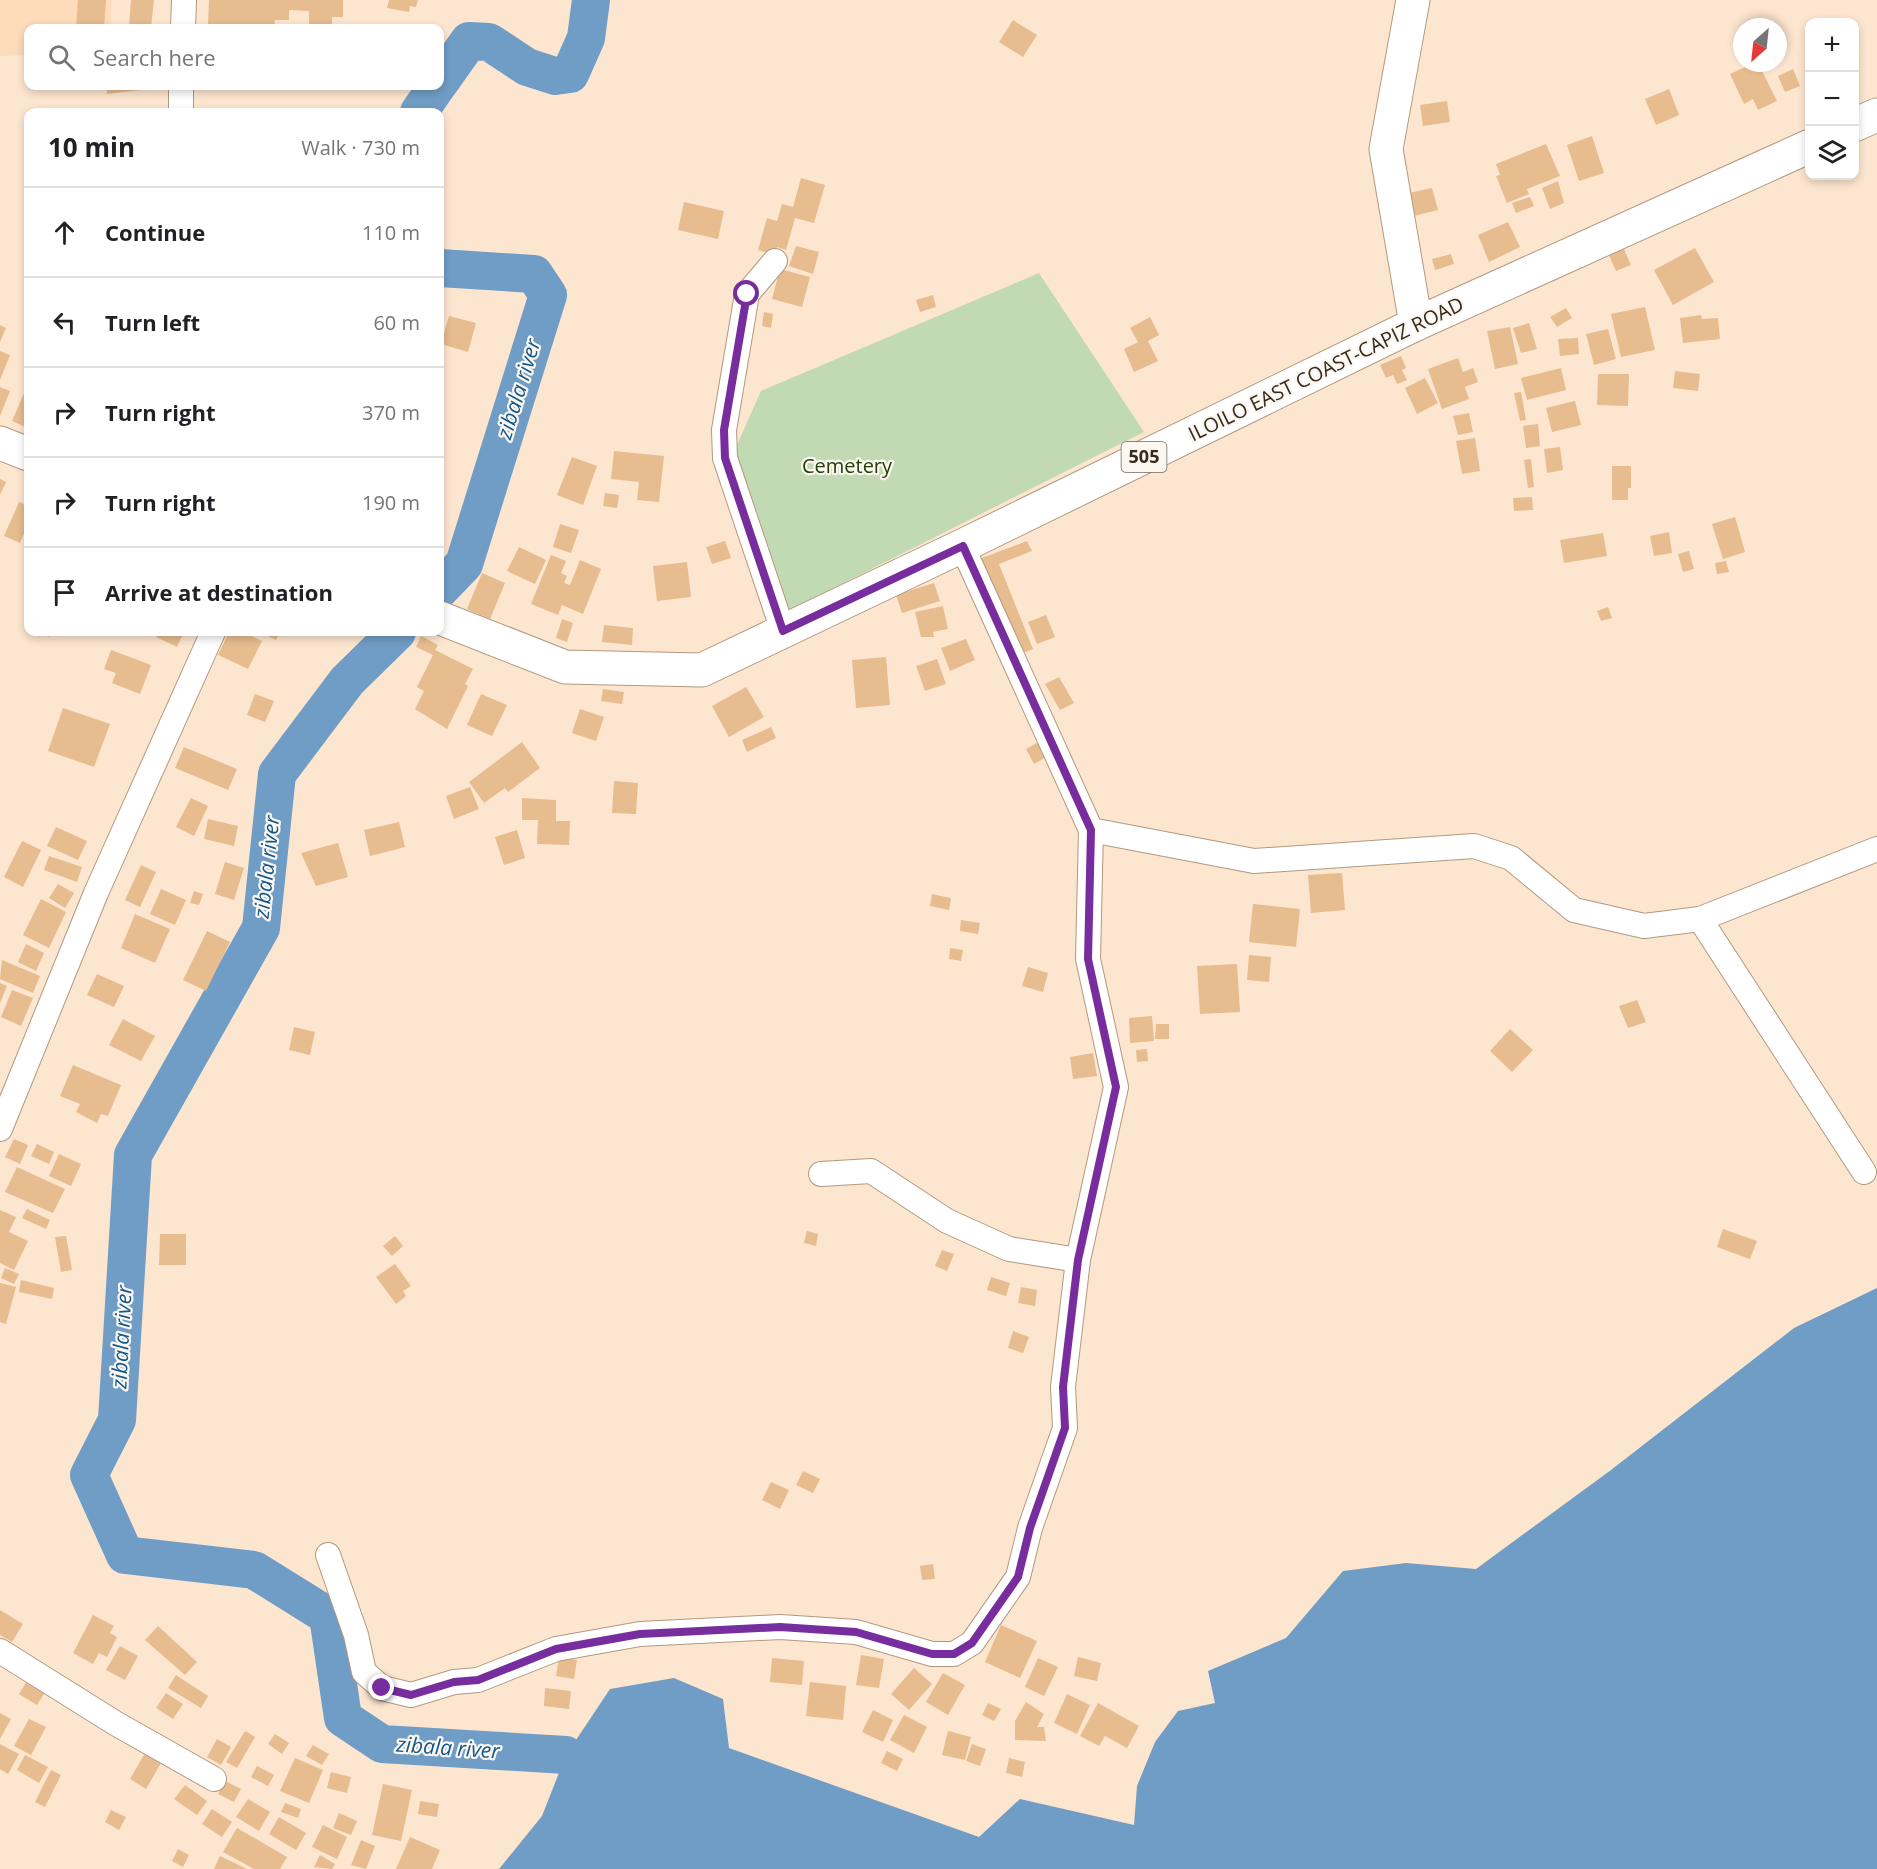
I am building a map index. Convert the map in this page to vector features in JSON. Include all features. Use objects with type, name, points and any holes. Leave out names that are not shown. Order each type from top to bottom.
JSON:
[{"type":"main road","points":[[1413,0],[1386,149],[1416,324]]},
{"type":"main road","points":[[1859,123],[1877,115]]},
{"type":"main road","name":"ILOILO EAST COAST-CAPIZ ROAD","points":[[452,623],[565,667],[702,670],[963,546],[1416,324],[1805,148]]},
{"type":"main road","points":[[0,443],[24,452]]},
{"type":"street","points":[[183,24],[184,0]]},
{"type":"street","points":[[181,90],[181,108]]},
{"type":"street","points":[[775,261],[747,294],[724,430],[725,458],[783,631]]},
{"type":"street","points":[[328,1555],[356,1635],[364,1672],[382,1688],[411,1695],[454,1682],[478,1680],[556,1649],[640,1634],[780,1627],[856,1632],[932,1654],[954,1654],[972,1643],[1018,1577],[1030,1528],[1065,1428],[1063,1387],[1078,1260],[1116,1087],[1088,959],[1091,830],[963,546]]},
{"type":"street","points":[[0,1129],[96,893],[211,636]]},
{"type":"street","points":[[1091,830],[1254,861],[1474,846],[1511,858],[1574,910],[1644,926],[1700,919],[1877,849]]},
{"type":"street","points":[[1700,919],[1864,1172]]},
{"type":"street","points":[[821,1174],[871,1171],[947,1221],[1010,1249],[1078,1260]]},
{"type":"street","points":[[0,1651],[115,1723],[214,1779]]},
{"type":"shaded area","points":[[0,0],[112,0],[110,24],[24,24],[24,55],[0,56]]},
{"type":"green space","name":"Cemetery","points":[[1039,273],[1144,432],[784,613],[732,456],[761,391]]},
{"type":"water","points":[[1877,1288],[1877,1869],[499,1869],[542,1816],[566,1755],[610,1689],[674,1678],[723,1699],[729,1748],[979,1837],[1020,1799],[1134,1825],[1137,1786],[1155,1742],[1178,1711],[1215,1703],[1208,1671],[1286,1638],[1343,1571],[1406,1563],[1476,1569],[1611,1470],[1794,1328]]},
{"type":"building","points":[[78,0],[106,0],[104,24],[76,24]]},
{"type":"building","points":[[131,0],[154,0],[151,24],[129,24]]},
{"type":"building","points":[[209,0],[343,0],[343,17],[332,17],[332,24],[309,24],[309,11],[289,10],[289,20],[275,20],[274,24],[208,24]]},
{"type":"building","points":[[389,0],[418,0],[416,7],[410,6],[409,12],[387,8]]},
{"type":"building","points":[[1013,20],[1037,35],[1023,57],[999,42]]},
{"type":"building","points":[[1793,69],[1800,86],[1785,92],[1778,76]]},
{"type":"building","points":[[1762,72],[1777,101],[1758,110],[1753,99],[1744,104],[1730,74]]},
{"type":"building","points":[[1669,89],[1679,115],[1656,125],[1645,99]]},
{"type":"building","points":[[106,90],[141,90],[107,94]]},
{"type":"building","points":[[1447,101],[1450,122],[1423,126],[1420,105]]},
{"type":"building","points":[[1592,136],[1604,173],[1579,181],[1567,145]]},
{"type":"building","points":[[1546,144],[1560,176],[1527,189],[1529,194],[1507,203],[1496,176],[1500,175],[1496,164]]},
{"type":"building","points":[[801,178],[825,185],[814,223],[795,218],[786,250],[777,247],[775,255],[758,250],[767,218],[777,221],[782,204],[793,207]]},
{"type":"building","points":[[1558,181],[1564,203],[1550,209],[1542,188]]},
{"type":"building","points":[[1432,188],[1438,210],[1405,218],[1400,195]]},
{"type":"building","points":[[1530,197],[1534,206],[1516,213],[1512,203]]},
{"type":"building","points":[[684,202],[724,211],[718,239],[678,230]]},
{"type":"building","points":[[1508,222],[1520,247],[1489,262],[1478,235]]},
{"type":"building","points":[[796,246],[819,252],[813,274],[789,266]]},
{"type":"building","points":[[1623,247],[1631,265],[1616,271],[1608,253]]},
{"type":"building","points":[[1695,248],[1714,282],[1673,305],[1654,270]]},
{"type":"building","points":[[1451,254],[1454,264],[1435,270],[1432,259]]},
{"type":"building","points":[[780,269],[810,277],[802,307],[772,299]]},
{"type":"building","points":[[933,295],[936,307],[920,312],[916,300]]},
{"type":"building","points":[[1645,307],[1655,350],[1621,357],[1611,314]]},
{"type":"building","points":[[1566,308],[1572,318],[1557,327],[1550,317]]},
{"type":"building","points":[[764,312],[773,314],[771,328],[762,326]]},
{"type":"building","points":[[1701,315],[1702,319],[1718,318],[1720,339],[1683,343],[1680,318]]},
{"type":"building","points":[[449,316],[476,323],[468,352],[444,345],[444,334]]},
{"type":"building","points":[[1150,317],[1159,335],[1148,341],[1158,361],[1134,372],[1124,349],[1138,342],[1130,328]]},
{"type":"building","points":[[1529,323],[1537,349],[1521,353],[1513,328]]},
{"type":"building","points":[[0,325],[6,328],[0,342]]},
{"type":"building","points":[[1510,327],[1518,364],[1495,369],[1487,331]]},
{"type":"building","points":[[1608,329],[1616,359],[1594,365],[1586,334]]},
{"type":"building","points":[[1578,338],[1579,354],[1560,356],[1558,339]]},
{"type":"building","points":[[0,351],[10,355],[0,380]]},
{"type":"building","points":[[1401,356],[1406,368],[1402,370],[1407,380],[1397,384],[1393,375],[1386,378],[1380,365]]},
{"type":"building","points":[[1458,358],[1463,372],[1473,368],[1478,382],[1465,387],[1469,399],[1442,409],[1428,369]]},
{"type":"building","points":[[1561,368],[1566,390],[1527,400],[1521,378]]},
{"type":"building","points":[[1675,371],[1700,374],[1698,391],[1673,388]]},
{"type":"building","points":[[1598,374],[1629,374],[1628,406],[1597,405]]},
{"type":"building","points":[[1425,378],[1438,403],[1417,414],[1405,388]]},
{"type":"building","points":[[0,387],[10,391],[0,416]]},
{"type":"building","points":[[1521,392],[1526,420],[1520,421],[1514,393]]},
{"type":"building","points":[[24,393],[24,426],[12,421]]},
{"type":"building","points":[[1575,401],[1581,425],[1552,432],[1546,408]]},
{"type":"building","points":[[1469,413],[1473,432],[1458,435],[1453,416]]},
{"type":"building","points":[[1538,424],[1540,446],[1526,448],[1523,426]]},
{"type":"building","points":[[1475,438],[1480,471],[1462,474],[1456,441]]},
{"type":"building","points":[[1560,447],[1563,470],[1547,473],[1544,449]]},
{"type":"building","points":[[614,451],[664,456],[659,502],[637,500],[639,482],[611,479]]},
{"type":"building","points":[[572,457],[597,466],[583,505],[557,495]]},
{"type":"building","points":[[1531,459],[1534,487],[1528,488],[1524,460]]},
{"type":"building","points":[[1612,466],[1631,466],[1631,488],[1628,488],[1628,500],[1612,500]]},
{"type":"building","points":[[0,479],[6,482],[0,495]]},
{"type":"building","points":[[605,493],[619,495],[617,508],[603,506]]},
{"type":"building","points":[[1532,497],[1533,510],[1514,511],[1513,498]]},
{"type":"building","points":[[19,502],[24,504],[24,534],[20,543],[4,536]]},
{"type":"building","points":[[1735,517],[1745,552],[1723,559],[1712,524]]},
{"type":"building","points":[[560,524],[579,530],[571,553],[553,547]]},
{"type":"building","points":[[1669,532],[1672,553],[1654,556],[1650,536]]},
{"type":"building","points":[[1603,533],[1607,556],[1564,563],[1560,540]]},
{"type":"building","points":[[725,541],[731,558],[712,564],[706,547]]},
{"type":"building","points":[[1027,541],[1032,551],[999,564],[1033,649],[1018,655],[979,559]]},
{"type":"building","points":[[519,547],[546,560],[535,584],[507,571]]},
{"type":"building","points":[[1689,551],[1694,569],[1683,572],[1678,554]]},
{"type":"building","points":[[551,555],[566,561],[561,573],[567,576],[564,583],[570,585],[580,560],[601,569],[583,614],[562,605],[558,615],[531,604]]},
{"type":"building","points":[[1726,561],[1729,572],[1717,574],[1715,563]]},
{"type":"building","points":[[687,562],[691,597],[657,601],[653,566]]},
{"type":"building","points":[[482,573],[505,583],[490,619],[467,609]]},
{"type":"building","points":[[934,583],[940,601],[902,613],[896,595]]},
{"type":"building","points":[[943,606],[948,629],[933,632],[934,637],[921,637],[915,612]]},
{"type":"building","points":[[1608,607],[1612,618],[1601,621],[1597,611]]},
{"type":"building","points":[[1046,615],[1055,637],[1037,644],[1028,622]]},
{"type":"building","points":[[562,619],[573,623],[567,642],[556,638]]},
{"type":"building","points":[[604,625],[633,628],[632,645],[602,642]]},
{"type":"building","points":[[157,636],[182,636],[177,647]]},
{"type":"building","points":[[227,636],[251,636],[262,641],[248,669],[218,655]]},
{"type":"building","points":[[421,636],[438,645],[435,650],[473,669],[465,684],[468,686],[447,729],[415,709],[424,691],[417,687],[433,655],[416,647]]},
{"type":"building","points":[[966,639],[975,660],[950,671],[941,648]]},
{"type":"building","points":[[111,650],[151,665],[140,694],[112,683],[116,673],[104,669]]},
{"type":"building","points":[[886,657],[890,705],[856,708],[852,660]]},
{"type":"building","points":[[937,659],[946,684],[925,691],[916,666]]},
{"type":"building","points":[[1059,677],[1074,703],[1060,710],[1045,684]]},
{"type":"building","points":[[746,687],[764,717],[729,737],[712,706]]},
{"type":"building","points":[[603,689],[624,692],[622,704],[601,701]]},
{"type":"building","points":[[255,694],[274,701],[265,722],[247,715]]},
{"type":"building","points":[[481,694],[507,705],[492,736],[467,725]]},
{"type":"building","points":[[63,708],[110,724],[94,767],[48,751]]},
{"type":"building","points":[[580,709],[604,717],[596,741],[572,733]]},
{"type":"building","points":[[771,727],[776,738],[747,752],[742,740]]},
{"type":"building","points":[[1042,740],[1050,755],[1034,764],[1026,749]]},
{"type":"building","points":[[522,742],[540,768],[508,792],[505,788],[484,803],[469,782]]},
{"type":"building","points":[[184,747],[237,769],[228,790],[175,768]]},
{"type":"building","points":[[614,781],[638,783],[636,814],[612,813]]},
{"type":"building","points":[[470,787],[479,809],[454,819],[446,796]]},
{"type":"building","points":[[191,798],[208,806],[194,836],[176,827]]},
{"type":"building","points":[[522,798],[556,800],[556,821],[570,821],[569,845],[537,844],[538,820],[522,820]]},
{"type":"building","points":[[208,819],[238,826],[234,846],[204,839]]},
{"type":"building","points":[[399,822],[405,847],[370,856],[364,830]]},
{"type":"building","points":[[56,827],[87,841],[78,860],[47,846]]},
{"type":"building","points":[[517,830],[525,858],[504,865],[495,837]]},
{"type":"building","points":[[22,841],[41,850],[23,887],[4,877]]},
{"type":"building","points":[[338,843],[348,877],[316,886],[301,853]]},
{"type":"building","points":[[49,856],[82,867],[77,882],[44,870]]},
{"type":"building","points":[[225,862],[244,868],[234,900],[215,894]]},
{"type":"building","points":[[141,865],[156,872],[140,907],[125,900]]},
{"type":"building","points":[[1342,873],[1345,910],[1311,913],[1308,875]]},
{"type":"building","points":[[58,884],[74,893],[65,908],[49,898]]},
{"type":"building","points":[[161,889],[186,900],[175,925],[150,914]]},
{"type":"building","points":[[194,891],[203,894],[199,905],[190,903]]},
{"type":"building","points":[[932,894],[951,898],[949,910],[930,906]]},
{"type":"building","points":[[41,899],[66,912],[49,948],[23,935]]},
{"type":"building","points":[[1253,904],[1300,909],[1296,947],[1249,942]]},
{"type":"building","points":[[135,914],[170,929],[155,963],[121,948]]},
{"type":"building","points":[[961,920],[980,923],[978,934],[960,931]]},
{"type":"building","points":[[207,931],[230,942],[206,991],[183,980]]},
{"type":"building","points":[[26,944],[44,953],[36,971],[18,962]]},
{"type":"building","points":[[950,948],[963,950],[961,961],[949,959]]},
{"type":"building","points":[[1249,955],[1271,957],[1269,982],[1247,980]]},
{"type":"building","points":[[2,960],[40,976],[33,993],[0,979]]},
{"type":"building","points":[[1237,964],[1240,1012],[1200,1014],[1197,966]]},
{"type":"building","points":[[1028,967],[1048,973],[1043,992],[1022,986]]},
{"type":"building","points":[[97,974],[124,986],[114,1007],[87,995]]},
{"type":"building","points":[[0,983],[7,986],[0,1003]]},
{"type":"building","points":[[12,990],[33,998],[21,1026],[1,1017]]},
{"type":"building","points":[[1637,1000],[1646,1022],[1628,1028],[1619,1006]]},
{"type":"building","points":[[1152,1016],[1154,1041],[1130,1043],[1129,1018]]},
{"type":"building","points":[[123,1019],[155,1036],[141,1061],[109,1045]]},
{"type":"building","points":[[1156,1024],[1169,1024],[1169,1039],[1155,1039]]},
{"type":"building","points":[[294,1027],[315,1032],[310,1055],[289,1050]]},
{"type":"building","points":[[1510,1029],[1533,1050],[1512,1072],[1490,1051]]},
{"type":"building","points":[[1147,1049],[1148,1061],[1137,1062],[1136,1050]]},
{"type":"building","points":[[1093,1053],[1097,1076],[1073,1079],[1070,1057]]},
{"type":"building","points":[[73,1065],[121,1085],[108,1116],[101,1114],[97,1123],[76,1112],[80,1104],[60,1096]]},
{"type":"building","points":[[14,1139],[28,1145],[20,1164],[5,1157]]},
{"type":"building","points":[[37,1144],[54,1152],[49,1164],[31,1156]]},
{"type":"building","points":[[59,1154],[81,1164],[71,1186],[49,1176]]},
{"type":"building","points":[[17,1167],[65,1189],[53,1213],[5,1192]]},
{"type":"building","points":[[27,1209],[50,1220],[46,1229],[22,1218]]},
{"type":"building","points":[[0,1210],[16,1217],[9,1232],[28,1241],[14,1270],[0,1263]]},
{"type":"building","points":[[1723,1229],[1757,1241],[1750,1259],[1717,1247]]},
{"type":"building","points":[[807,1231],[818,1234],[816,1246],[804,1243]]},
{"type":"building","points":[[160,1234],[186,1234],[186,1265],[159,1265]]},
{"type":"building","points":[[66,1236],[72,1270],[61,1272],[55,1237]]},
{"type":"building","points":[[395,1236],[403,1246],[392,1256],[383,1246]]},
{"type":"building","points":[[942,1250],[954,1254],[947,1271],[935,1266]]},
{"type":"building","points":[[395,1264],[411,1286],[403,1291],[406,1296],[396,1304],[376,1277]]},
{"type":"building","points":[[5,1268],[19,1274],[14,1284],[1,1278]]},
{"type":"building","points":[[991,1277],[1010,1283],[1006,1296],[987,1290]]},
{"type":"building","points":[[21,1280],[54,1288],[52,1299],[19,1292]]},
{"type":"building","points":[[0,1283],[16,1287],[6,1324],[0,1322]]},
{"type":"building","points":[[1021,1287],[1037,1290],[1035,1306],[1018,1303]]},
{"type":"building","points":[[1013,1331],[1029,1337],[1023,1353],[1008,1348]]},
{"type":"building","points":[[803,1471],[820,1479],[813,1493],[796,1485]]},
{"type":"building","points":[[771,1482],[789,1490],[780,1509],[762,1500]]},
{"type":"building","points":[[933,1564],[935,1579],[922,1580],[920,1566]]},
{"type":"building","points":[[0,1610],[23,1624],[12,1642],[0,1635]]},
{"type":"building","points":[[93,1615],[114,1626],[110,1633],[117,1637],[107,1657],[99,1653],[93,1664],[73,1653]]},
{"type":"building","points":[[1001,1625],[1037,1641],[1020,1678],[985,1662]]},
{"type":"building","points":[[158,1626],[197,1662],[185,1675],[145,1640]]},
{"type":"building","points":[[120,1646],[138,1656],[125,1680],[106,1670]]},
{"type":"building","points":[[861,1655],[884,1659],[879,1688],[856,1685]]},
{"type":"building","points":[[559,1657],[577,1660],[574,1679],[556,1676]]},
{"type":"building","points":[[1078,1657],[1101,1663],[1097,1681],[1074,1676]]},
{"type":"building","points":[[772,1658],[804,1661],[802,1685],[770,1682]]},
{"type":"building","points":[[1038,1658],[1058,1667],[1044,1696],[1025,1687]]},
{"type":"building","points":[[914,1668],[932,1684],[909,1710],[891,1694]]},
{"type":"building","points":[[943,1673],[965,1685],[948,1715],[926,1702]]},
{"type":"building","points":[[176,1675],[208,1696],[201,1708],[168,1688]]},
{"type":"building","points":[[28,1679],[46,1691],[37,1705],[19,1694]]},
{"type":"building","points":[[810,1682],[846,1686],[843,1720],[806,1716]]},
{"type":"building","points":[[545,1688],[571,1691],[569,1709],[544,1706]]},
{"type":"building","points":[[166,1693],[183,1704],[173,1719],[156,1708]]},
{"type":"building","points":[[1067,1694],[1090,1705],[1077,1734],[1054,1723]]},
{"type":"building","points":[[1026,1702],[1044,1714],[1037,1727],[1044,1727],[1046,1741],[1015,1740],[1015,1721]]},
{"type":"building","points":[[988,1703],[1001,1709],[994,1721],[982,1715]]},
{"type":"building","points":[[1098,1703],[1139,1726],[1127,1748],[1105,1736],[1099,1746],[1080,1736]]},
{"type":"building","points":[[873,1710],[893,1720],[883,1742],[862,1732]]},
{"type":"building","points":[[0,1713],[11,1719],[0,1739]]},
{"type":"building","points":[[904,1715],[927,1727],[914,1753],[890,1740]]},
{"type":"building","points":[[29,1719],[46,1727],[31,1755],[14,1746]]},
{"type":"building","points":[[245,1731],[255,1737],[237,1768],[226,1762]]},
{"type":"building","points":[[948,1731],[971,1737],[965,1760],[942,1755]]},
{"type":"building","points":[[275,1734],[289,1743],[282,1754],[268,1744]]},
{"type":"building","points":[[217,1739],[231,1747],[221,1765],[207,1757]]},
{"type":"building","points":[[0,1744],[19,1754],[8,1774],[0,1769]]},
{"type":"building","points":[[972,1744],[986,1749],[980,1766],[966,1761]]},
{"type":"building","points":[[313,1745],[329,1754],[322,1765],[306,1756]]},
{"type":"building","points":[[887,1751],[903,1759],[897,1771],[881,1763]]},
{"type":"building","points":[[145,1753],[161,1763],[146,1789],[130,1779]]},
{"type":"building","points":[[25,1755],[48,1767],[39,1783],[17,1770]]},
{"type":"building","points":[[295,1758],[323,1770],[309,1803],[280,1791]]},
{"type":"building","points":[[1009,1758],[1025,1762],[1022,1777],[1006,1773]]},
{"type":"building","points":[[257,1766],[274,1775],[268,1786],[251,1777]]},
{"type":"building","points":[[51,1770],[61,1775],[45,1807],[35,1802]]},
{"type":"building","points":[[331,1772],[351,1777],[347,1793],[327,1788]]},
{"type":"building","points":[[225,1781],[241,1789],[234,1802],[218,1794]]},
{"type":"building","points":[[383,1784],[412,1790],[401,1841],[372,1835]]},
{"type":"building","points":[[185,1785],[207,1801],[197,1815],[174,1799]]},
{"type":"building","points":[[248,1799],[270,1812],[259,1831],[236,1817]]},
{"type":"building","points":[[420,1801],[439,1804],[437,1817],[418,1814]]},
{"type":"building","points":[[285,1803],[301,1809],[298,1818],[281,1812]]},
{"type":"building","points":[[212,1809],[232,1822],[222,1837],[202,1824]]},
{"type":"building","points":[[111,1810],[126,1817],[119,1830],[105,1822]]},
{"type":"building","points":[[339,1813],[357,1821],[351,1835],[333,1828]]},
{"type":"building","points":[[279,1817],[306,1833],[296,1850],[269,1834]]},
{"type":"building","points":[[323,1825],[347,1837],[337,1859],[312,1847]]},
{"type":"building","points":[[237,1828],[287,1857],[280,1869],[254,1869],[223,1852]]},
{"type":"building","points":[[410,1837],[440,1850],[432,1869],[396,1869]]},
{"type":"building","points":[[361,1840],[375,1846],[366,1869],[351,1865]]},
{"type":"building","points":[[178,1849],[189,1855],[183,1867],[172,1861]]},
{"type":"building","points":[[320,1855],[335,1864],[332,1869],[314,1867]]},
{"type":"building","points":[[220,1856],[247,1869],[214,1869]]},
{"type":"waterway","name":"zibala river","points":[[444,76],[469,41],[489,42],[527,67],[555,76],[570,74],[586,38],[591,0]]},
{"type":"waterway","name":"zibala river","points":[[422,108],[434,90]]},
{"type":"waterway","name":"zibala river","points":[[444,268],[534,274],[548,295],[464,564],[444,585]]},
{"type":"waterway","name":"zibala river","points":[[393,636],[347,681],[277,774],[261,928],[133,1155],[117,1420],[89,1475],[125,1555],[254,1570],[328,1616],[343,1718],[382,1744],[566,1755]]},
{"type":"route","points":[[382,1688],[411,1695],[454,1682],[478,1680],[501,1673],[556,1649],[640,1634],[780,1627],[856,1632],[932,1654],[954,1654],[972,1643],[1018,1577],[1030,1528],[1065,1428],[1063,1387],[1078,1260],[1092,1191],[1109,1128],[1116,1087],[1088,959],[1091,830],[963,546],[783,631],[725,458],[724,430],[747,294]]}]
